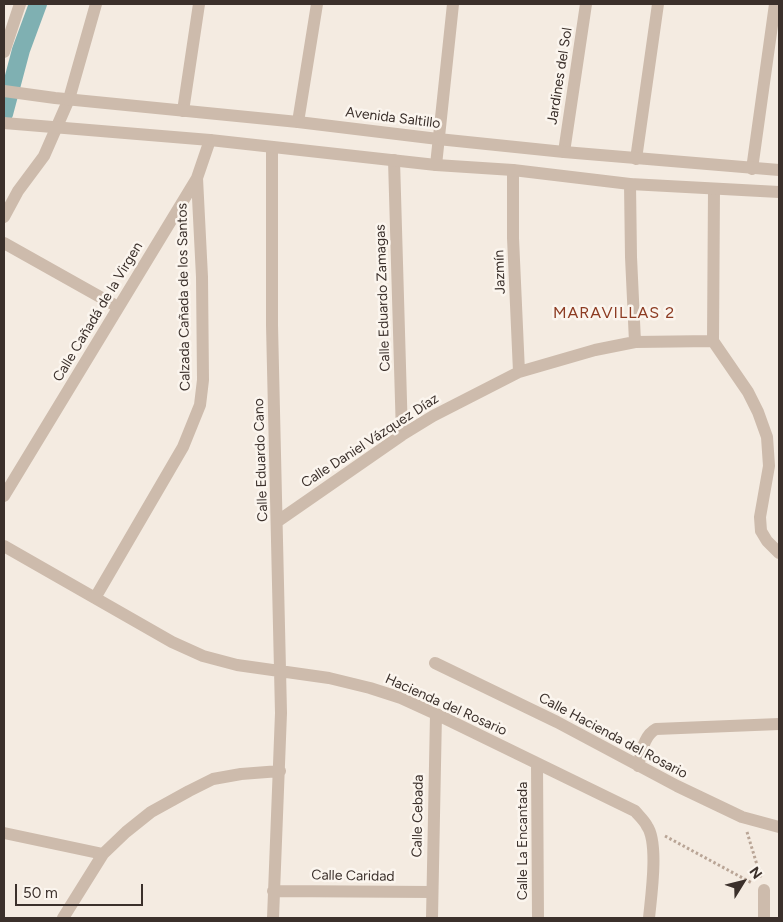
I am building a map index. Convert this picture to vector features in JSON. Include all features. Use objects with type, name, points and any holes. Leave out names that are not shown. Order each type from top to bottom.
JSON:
[{"type":"street","points":[[4,52],[20,4]]},
{"type":"street","points":[[4,217],[18,191],[44,156],[57,127],[69,99],[96,4]]},
{"type":"street","points":[[183,110],[199,4]]},
{"type":"street","points":[[298,122],[317,4]]},
{"type":"street","points":[[436,165],[453,4]]},
{"type":"street","name":"Jardines del Sol","points":[[564,152],[586,4]]},
{"type":"street","points":[[636,158],[658,4]]},
{"type":"street","points":[[752,169],[775,4]]},
{"type":"street","name":"Avenida Saltillo","points":[[4,91],[564,152],[779,170]]},
{"type":"street","points":[[4,123],[210,140],[436,165],[514,170],[630,184],[779,192]]},
{"type":"street","name":"Calle Cañadá de la Virgen","points":[[4,496],[197,178],[210,140]]},
{"type":"street","name":"Calle Eduardo Cano","points":[[272,147],[273,335],[281,713],[273,918]]},
{"type":"street","name":"Calle Eduardo Zamagas","points":[[394,160],[402,435]]},
{"type":"street","name":"Jazmín","points":[[514,170],[513,238],[519,372]]},
{"type":"street","name":"Calzada Cañada de los Santos","points":[[96,598],[183,447],[200,405],[203,380],[202,276],[197,178]]},
{"type":"street","points":[[630,184],[635,342]]},
{"type":"street","points":[[714,189],[713,341],[748,392],[758,412],[766,437],[769,466],[760,517],[761,531],[767,541],[779,553]]},
{"type":"street","points":[[4,243],[118,307]]},
{"type":"street","name":"Calle Daniel Vázquez Díaz","points":[[278,521],[402,435],[519,372],[595,350],[635,342],[713,341]]},
{"type":"street","name":"Hacienda del Rosario","points":[[4,546],[172,642],[203,656],[237,664],[329,678],[400,698],[634,811],[648,827]]},
{"type":"street","name":"Calle Hacienda del Rosario","points":[[435,663],[556,722],[638,766],[742,817],[779,827]]},
{"type":"street","name":"Calle Cebada","points":[[432,918],[436,714]]},
{"type":"street","points":[[638,766],[646,738],[656,729],[779,724]]},
{"type":"street","name":"Calle La Encantada","points":[[537,764],[538,918]]},
{"type":"street","points":[[66,917],[103,854],[151,812],[213,780],[241,774],[280,772]]},
{"type":"street","points":[[648,827],[652,843],[653,861],[650,918]]},
{"type":"street","points":[[4,833],[103,854]]},
{"type":"street","name":"Calle Caridad","points":[[273,890],[432,892]]},
{"type":"street","points":[[764,890],[764,918]]},
{"type":"path","points":[[742,817],[764,890]]},
{"type":"path","points":[[648,827],[764,890]]},
{"type":"waterway","points":[[4,114],[21,50],[38,4]]},
{"type":"district","name":"MARAVILLAS 2","points":[[614,313]]}]
